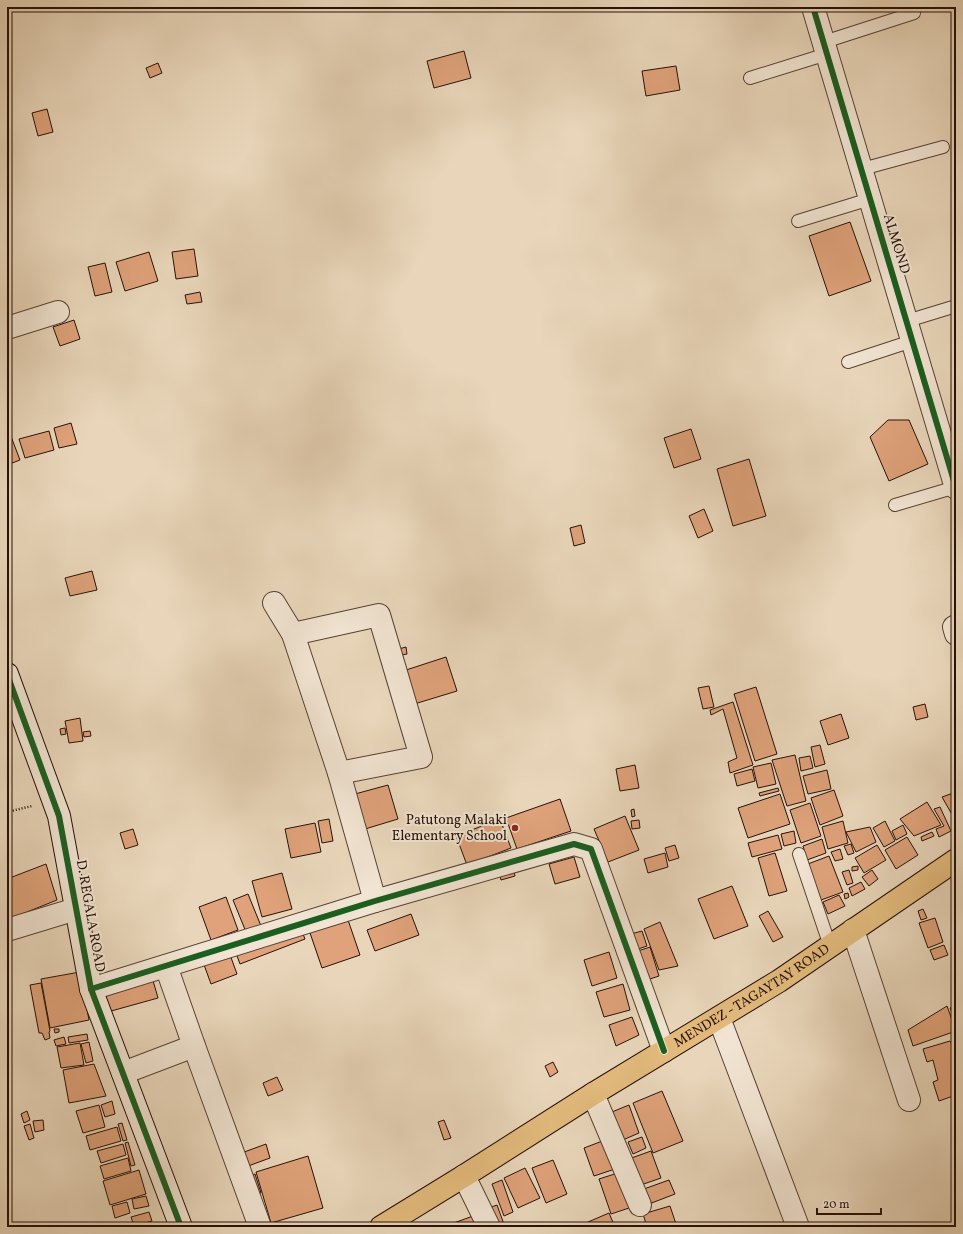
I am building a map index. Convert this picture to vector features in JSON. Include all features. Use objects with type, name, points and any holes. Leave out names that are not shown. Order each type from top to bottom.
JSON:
[{"type":"main road","name":"MENDEZ - TAGAYTAY ROAD","points":[[381,1227],[593,1094],[779,981],[853,930],[954,865]]},
{"type":"street","name":"ALMOND","points":[[813,7],[954,478]]},
{"type":"street","points":[[7,328],[58,312]]},
{"type":"street","points":[[274,603],[293,634],[339,773],[375,901]]},
{"type":"street","points":[[293,634],[379,615],[420,757],[339,773]]},
{"type":"street","points":[[956,626],[954,627],[956,634]]},
{"type":"street","name":"D. REGALA ROAD","points":[[7,674],[59,816],[91,989],[182,1227]]},
{"type":"street","points":[[91,989],[375,901],[574,844],[590,849],[664,1052]]},
{"type":"street","points":[[7,930],[76,909]]},
{"type":"street","points":[[853,930],[909,1100]]},
{"type":"street","points":[[166,966],[260,1227]]},
{"type":"street","points":[[719,1018],[798,1227]]},
{"type":"street","points":[[123,1073],[194,1046]]},
{"type":"street","points":[[593,1094],[640,1205]]},
{"type":"street","points":[[464,1176],[489,1227]]},
{"type":"lane","points":[[750,78],[914,13]]},
{"type":"lane","points":[[862,169],[943,147]]},
{"type":"lane","points":[[798,221],[870,199]]},
{"type":"lane","points":[[848,362],[956,306]]},
{"type":"lane","points":[[895,505],[954,478]]},
{"type":"lane","points":[[799,854],[830,946]]},
{"type":"building","points":[[464,51],[471,78],[434,88],[427,61]]},
{"type":"building","points":[[158,63],[162,73],[150,78],[146,68]]},
{"type":"building","points":[[676,66],[680,90],[646,96],[642,71]]},
{"type":"building","points":[[47,109],[53,132],[38,136],[32,113]]},
{"type":"building","points":[[850,222],[871,281],[829,296],[809,236]]},
{"type":"building","points":[[194,249],[198,276],[176,279],[172,252]]},
{"type":"building","points":[[149,252],[158,281],[125,291],[116,262]]},
{"type":"building","points":[[105,263],[112,292],[95,296],[88,267]]},
{"type":"building","points":[[200,292],[202,302],[187,304],[185,295]]},
{"type":"building","points":[[74,320],[80,339],[60,346],[53,327]]},
{"type":"building","points":[[888,420],[909,420],[928,464],[889,481],[870,437]]},
{"type":"building","points":[[71,423],[77,444],[59,448],[54,428]]},
{"type":"building","points":[[7,426],[20,460],[7,465]]},
{"type":"building","points":[[691,429],[701,459],[674,468],[664,438]]},
{"type":"building","points":[[49,431],[54,450],[25,458],[19,439]]},
{"type":"building","points":[[749,459],[766,516],[733,526],[717,469]]},
{"type":"building","points":[[704,509],[713,531],[698,538],[689,516]]},
{"type":"building","points":[[581,525],[585,543],[574,546],[570,528]]},
{"type":"building","points":[[92,571],[97,590],[70,596],[65,578]]},
{"type":"building","points":[[406,647],[407,654],[396,656],[395,650]]},
{"type":"building","points":[[446,657],[457,691],[411,705],[400,672]]},
{"type":"building","points":[[709,686],[714,707],[703,709],[698,688]]},
{"type":"building","points":[[756,687],[777,754],[755,761],[734,694]]},
{"type":"building","points":[[733,702],[753,765],[730,773],[728,762],[737,758],[723,709],[711,715],[710,710]]},
{"type":"building","points":[[925,704],[928,717],[916,720],[913,707]]},
{"type":"building","points":[[841,714],[849,738],[828,745],[820,721]]},
{"type":"building","points":[[80,718],[83,741],[69,743],[65,721]]},
{"type":"building","points":[[65,728],[66,734],[61,735],[60,729]]},
{"type":"building","points":[[90,731],[91,736],[84,737],[83,732]]},
{"type":"building","points":[[820,745],[825,764],[815,767],[811,747]]},
{"type":"building","points":[[795,755],[806,801],[787,806],[772,760]]},
{"type":"building","points":[[810,756],[813,768],[801,771],[799,758]]},
{"type":"building","points":[[771,763],[776,784],[758,788],[753,767]]},
{"type":"building","points":[[635,765],[639,788],[620,791],[616,769]]},
{"type":"building","points":[[752,769],[755,781],[737,786],[734,774]]},
{"type":"building","points":[[827,770],[831,789],[808,794],[803,776]]},
{"type":"building","points":[[388,785],[398,819],[365,829],[355,794]]},
{"type":"building","points":[[778,788],[779,791],[760,796],[759,793]]},
{"type":"building","points":[[834,790],[843,816],[820,825],[811,798]]},
{"type":"building","points":[[956,792],[956,817],[954,818],[942,797]]},
{"type":"building","points":[[780,794],[790,824],[748,838],[738,808]]},
{"type":"building","points":[[560,799],[571,831],[517,849],[506,818]]},
{"type":"building","points":[[927,802],[941,825],[914,836],[900,819]]},
{"type":"building","points":[[810,803],[821,836],[801,843],[790,810]]},
{"type":"building","points":[[940,807],[951,831],[939,837],[936,829],[944,826],[934,809]]},
{"type":"building","points":[[634,809],[635,816],[632,817],[631,810]]},
{"type":"building","points":[[625,816],[639,850],[608,862],[594,829]]},
{"type":"building","points":[[329,819],[333,841],[322,843],[318,821]]},
{"type":"building","points":[[500,819],[511,848],[467,865],[456,836]]},
{"type":"building","points":[[639,820],[640,828],[632,829],[631,821]]},
{"type":"building","points":[[843,821],[848,843],[828,849],[822,827]]},
{"type":"building","points":[[885,821],[895,841],[884,847],[873,828]]},
{"type":"building","points":[[315,823],[321,852],[291,858],[285,829]]},
{"type":"building","points":[[903,825],[907,834],[896,840],[892,831]]},
{"type":"building","points":[[870,827],[876,842],[856,852],[846,832]]},
{"type":"building","points":[[133,829],[138,845],[125,849],[120,833]]},
{"type":"building","points":[[794,831],[796,843],[784,846],[781,834]]},
{"type":"building","points":[[932,832],[934,836],[922,841],[921,837]]},
{"type":"building","points":[[778,835],[782,849],[752,857],[748,843]]},
{"type":"building","points":[[907,837],[918,855],[896,869],[885,850]]},
{"type":"building","points":[[822,839],[826,853],[807,860],[803,846]]},
{"type":"building","points":[[851,844],[854,853],[848,855],[844,846]]},
{"type":"building","points":[[675,845],[679,858],[669,861],[665,848]]},
{"type":"building","points":[[877,845],[886,860],[864,873],[855,858]]},
{"type":"building","points":[[840,849],[843,859],[835,861],[831,852]]},
{"type":"building","points":[[665,853],[668,867],[648,873],[644,859]]},
{"type":"building","points":[[775,853],[787,891],[769,896],[758,858]]},
{"type":"building","points":[[829,856],[843,892],[821,900],[808,864]]},
{"type":"building","points":[[574,857],[580,877],[555,884],[549,864]]},
{"type":"building","points":[[46,864],[57,900],[7,920],[7,879]]},
{"type":"building","points":[[512,864],[515,876],[501,880],[498,868]]},
{"type":"building","points":[[858,866],[858,870],[852,871],[852,867]]},
{"type":"building","points":[[849,870],[853,883],[847,885],[842,872]]},
{"type":"building","points":[[872,870],[878,879],[869,886],[862,877]]},
{"type":"building","points":[[282,873],[292,909],[262,917],[252,881]]},
{"type":"building","points":[[861,882],[865,889],[852,896],[849,888]]},
{"type":"building","points":[[732,886],[748,926],[714,939],[698,899]]},
{"type":"building","points":[[848,893],[849,897],[845,899],[844,894]]},
{"type":"building","points":[[248,894],[261,926],[246,932],[233,900]]},
{"type":"building","points":[[839,895],[845,906],[828,914],[823,902]]},
{"type":"building","points":[[226,897],[238,930],[211,940],[199,907]]},
{"type":"building","points":[[923,909],[927,918],[921,920],[918,911]]},
{"type":"building","points":[[768,911],[783,937],[773,942],[759,916]]},
{"type":"building","points":[[411,914],[419,935],[375,951],[367,930]]},
{"type":"building","points":[[347,917],[360,955],[322,968],[309,930]]},
{"type":"building","points":[[935,918],[943,942],[928,948],[919,923]]},
{"type":"building","points":[[660,922],[678,966],[659,970],[644,929]]},
{"type":"building","points":[[301,929],[305,939],[240,964],[236,953]]},
{"type":"building","points":[[642,931],[647,946],[632,951],[627,935]]},
{"type":"building","points":[[944,945],[948,955],[934,960],[930,950]]},
{"type":"building","points":[[650,947],[659,976],[641,982],[632,953]]},
{"type":"building","points":[[229,952],[237,974],[211,984],[203,962]]},
{"type":"building","points":[[609,952],[617,978],[592,986],[584,960]]},
{"type":"building","points":[[80,972],[89,1020],[50,1028],[41,979]]},
{"type":"building","points":[[152,977],[158,998],[104,1013],[98,992]]},
{"type":"building","points":[[41,983],[50,1031],[50,1038],[45,1040],[42,1033],[39,1033],[30,985]]},
{"type":"building","points":[[623,984],[630,1010],[604,1017],[596,992]]},
{"type":"building","points":[[956,1005],[956,1022],[950,1008]]},
{"type":"building","points":[[947,1006],[956,1031],[913,1046],[908,1030]]},
{"type":"building","points":[[632,1017],[639,1035],[616,1046],[609,1025]]},
{"type":"building","points":[[54,1029],[59,1029],[59,1032],[55,1033]]},
{"type":"building","points":[[87,1034],[88,1040],[69,1043],[68,1037]]},
{"type":"building","points":[[64,1037],[66,1044],[56,1046],[54,1040]]},
{"type":"building","points":[[950,1041],[951,1043],[956,1042],[956,1095],[939,1101],[933,1082],[938,1080],[933,1060],[927,1062],[923,1049]]},
{"type":"building","points":[[89,1042],[93,1061],[86,1063],[81,1044]]},
{"type":"building","points":[[80,1043],[84,1065],[61,1068],[57,1047]]},
{"type":"building","points":[[553,1062],[558,1072],[550,1077],[545,1066]]},
{"type":"building","points":[[94,1064],[106,1096],[69,1103],[63,1070]]},
{"type":"building","points":[[277,1077],[283,1090],[268,1096],[263,1083]]},
{"type":"building","points":[[662,1091],[683,1141],[653,1153],[633,1103]]},
{"type":"building","points":[[112,1101],[115,1114],[105,1117],[101,1105]]},
{"type":"building","points":[[99,1105],[105,1127],[83,1133],[76,1111]]},
{"type":"building","points":[[629,1105],[639,1133],[618,1142],[607,1114]]},
{"type":"building","points":[[27,1111],[30,1120],[24,1123],[21,1114]]},
{"type":"building","points":[[43,1120],[44,1130],[35,1132],[33,1121]]},
{"type":"building","points":[[444,1120],[451,1138],[444,1140],[438,1122]]},
{"type":"building","points":[[122,1123],[127,1140],[123,1141],[118,1124]]},
{"type":"building","points":[[30,1124],[34,1138],[29,1140],[24,1126]]},
{"type":"building","points":[[117,1127],[121,1141],[90,1150],[86,1136]]},
{"type":"building","points":[[642,1137],[646,1148],[633,1154],[628,1142]]},
{"type":"building","points":[[605,1140],[615,1169],[594,1176],[584,1148]]},
{"type":"building","points":[[128,1142],[135,1165],[131,1166],[125,1143]]},
{"type":"building","points":[[123,1144],[126,1155],[101,1163],[97,1151]]},
{"type":"building","points":[[266,1144],[270,1158],[240,1169],[236,1155]]},
{"type":"building","points":[[651,1151],[661,1178],[635,1187],[626,1160]]},
{"type":"building","points":[[308,1156],[323,1208],[271,1223],[256,1172]]},
{"type":"building","points":[[128,1158],[131,1171],[104,1179],[100,1166]]},
{"type":"building","points":[[553,1160],[567,1194],[546,1203],[532,1168]]},
{"type":"building","points":[[525,1168],[540,1198],[518,1208],[504,1178]]},
{"type":"building","points":[[139,1170],[146,1194],[110,1205],[103,1181]]},
{"type":"building","points":[[624,1171],[635,1206],[611,1214],[599,1179]]},
{"type":"building","points":[[255,1174],[261,1193],[250,1196],[245,1177]]},
{"type":"building","points":[[502,1180],[513,1212],[504,1216],[492,1184]]},
{"type":"building","points":[[669,1180],[675,1194],[649,1204],[644,1189]]},
{"type":"building","points":[[146,1196],[149,1206],[134,1209],[132,1199]]},
{"type":"building","points":[[127,1202],[130,1213],[115,1218],[112,1206]]},
{"type":"building","points":[[497,1205],[505,1227],[493,1227],[486,1209]]},
{"type":"building","points":[[670,1206],[677,1227],[647,1227],[643,1214]]},
{"type":"building","points":[[149,1212],[152,1221],[134,1226],[131,1217]]},
{"type":"building","points":[[609,1213],[615,1227],[590,1227],[588,1222]]},
{"type":"building","points":[[473,1216],[477,1227],[452,1227],[451,1224]]},
{"type":"cycle path","points":[[813,7],[956,488]]},
{"type":"cycle path","points":[[7,674],[59,816],[91,989],[181,1227]]},
{"type":"cycle path","points":[[91,989],[375,901],[574,844],[591,849],[664,1051]]},
{"type":"place","name":"Patutong Malaki Elementary School","points":[[515,828]]}]
